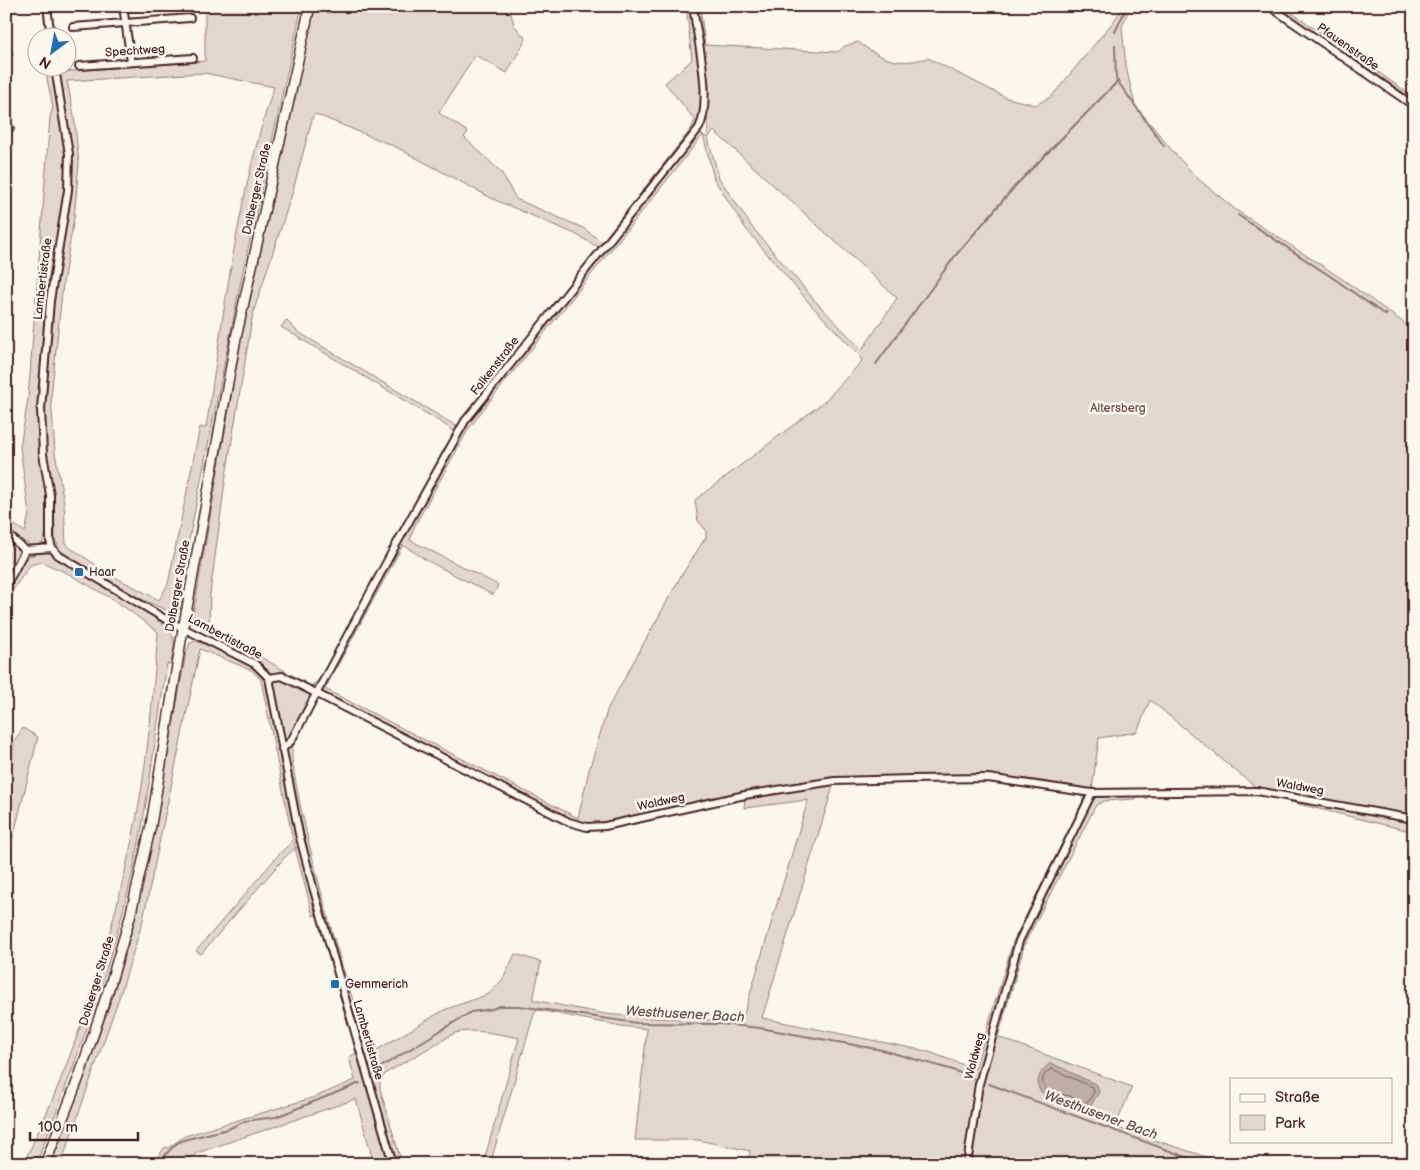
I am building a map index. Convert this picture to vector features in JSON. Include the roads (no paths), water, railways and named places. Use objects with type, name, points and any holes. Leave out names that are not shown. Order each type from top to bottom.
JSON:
[{"type":"main road","name":"Dolberger Straße","points":[[45,1164],[85,1059],[130,917],[151,824],[183,628],[236,338],[310,6]]},
{"type":"street","points":[[47,6],[50,28]]},
{"type":"street","points":[[123,6],[132,62]]},
{"type":"street","name":"Falkenstraße","points":[[282,749],[291,741],[392,552],[465,421],[699,128],[704,115],[704,90],[693,6]]},
{"type":"street","name":"Pfauenstraße","points":[[1269,6],[1414,106]]},
{"type":"street","points":[[73,27],[190,18]]},
{"type":"street","name":"Spechtweg","points":[[79,66],[194,58]]},
{"type":"street","name":"Lambertistraße","points":[[57,78],[69,154],[68,190],[50,301],[41,409],[43,454],[50,495],[50,541],[52,548],[58,555],[183,628],[255,664],[268,678],[313,887],[393,1164]]},
{"type":"street","points":[[6,533],[25,550],[52,548]]},
{"type":"street","points":[[6,586],[25,550]]},
{"type":"street","name":"Waldweg","points":[[268,678],[282,676],[568,822],[587,827],[605,826],[744,795],[834,781],[988,778],[1092,793],[1257,791],[1414,819]]},
{"type":"street","name":"Waldweg","points":[[967,1164],[979,1084],[1019,941],[1092,793]]},
{"type":"water","points":[[1051,1063],[1097,1085],[1099,1092],[1088,1110],[1067,1100],[1051,1098],[1040,1091],[1038,1087],[1039,1076]]},
{"type":"waterway","points":[[1115,32],[1127,6]]},
{"type":"waterway","points":[[1283,11],[1342,52]]},
{"type":"waterway","points":[[1115,45],[1116,79],[1164,146]]},
{"type":"waterway","points":[[1346,54],[1409,97]]},
{"type":"waterway","points":[[876,364],[955,256],[1017,184],[1118,81]]},
{"type":"waterway","points":[[1238,215],[1385,315],[1387,314]]},
{"type":"waterway","name":"Westhusener Bach","points":[[376,1070],[471,1012],[500,1006],[519,1006],[637,1023],[721,1024],[760,1028],[882,1050],[953,1070],[975,1079]]},
{"type":"waterway","name":"Westhusener Bach","points":[[161,1164],[165,1155],[177,1143],[228,1129],[245,1121],[276,1117],[360,1083]]},
{"type":"waterway","name":"Westhusener Bach","points":[[989,1084],[1205,1164]]},
{"type":"place","name":"Haar","points":[[79,572]]},
{"type":"place","name":"Gemmerich","points":[[335,984]]},
{"type":"park label","name":"Altersberg","points":[[1118,408]]}]
